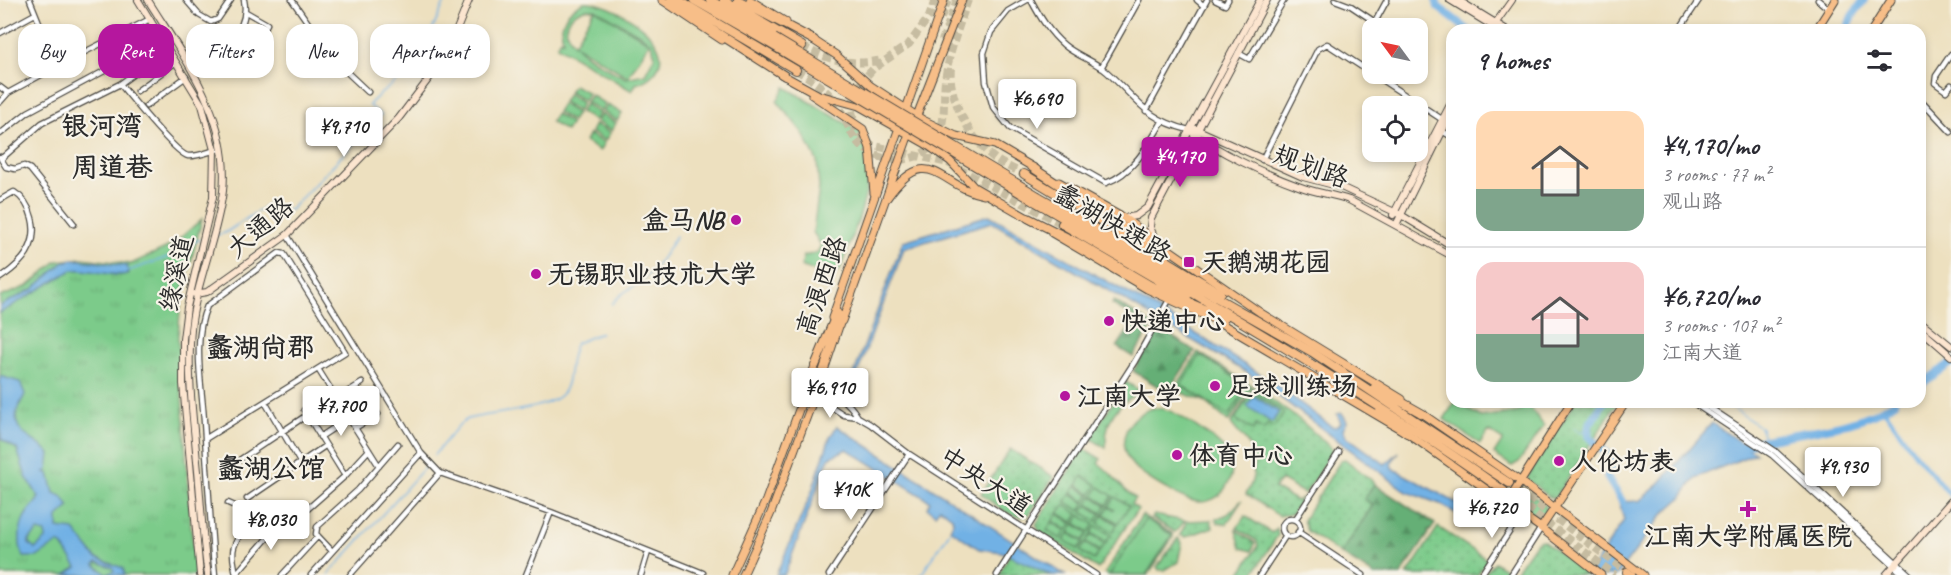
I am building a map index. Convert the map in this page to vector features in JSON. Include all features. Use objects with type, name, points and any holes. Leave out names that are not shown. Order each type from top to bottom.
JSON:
[{"type":"highway","points":[[671,0],[694,18],[785,76]]},
{"type":"highway","points":[[678,0],[796,70]]},
{"type":"highway","name":"蠡湖快速路","points":[[694,0],[772,41]]},
{"type":"highway","name":"蠡湖快速路","points":[[710,0],[772,41],[1328,374],[1447,450],[1504,491]]},
{"type":"highway","points":[[724,0],[802,46]]},
{"type":"highway","points":[[738,0],[814,40]]},
{"type":"highway","points":[[1033,168],[1076,198],[1137,234],[1193,276]]},
{"type":"highway","points":[[1024,174],[1193,276],[1266,325]]},
{"type":"highway","name":"蠡湖快速路","points":[[1036,199],[1312,352],[1509,483]]},
{"type":"highway","points":[[1028,218],[1076,242],[1151,286],[1216,313]]},
{"type":"highway","points":[[1062,224],[1292,357],[1317,368]]},
{"type":"highway","points":[[815,366],[839,314],[817,389]]},
{"type":"highway","points":[[1312,352],[1423,414]]},
{"type":"highway","points":[[1328,374],[1407,433]]},
{"type":"main road","name":"缘溪道","points":[[138,0],[153,24]]},
{"type":"main road","name":"缘溪道","points":[[148,0],[186,61]]},
{"type":"main road","name":"大通路","points":[[198,294],[207,292],[286,236],[399,118],[446,56],[468,0]]},
{"type":"main road","points":[[662,0],[695,25],[819,95],[859,106],[899,128],[941,153],[974,187],[993,196],[1138,284],[1217,321],[1407,433],[1541,528],[1601,575]]},
{"type":"main road","points":[[750,0],[836,55],[871,87],[917,116],[956,136],[995,145],[1122,217],[1261,313],[1386,388],[1556,508],[1601,542],[1630,571],[1643,575]]},
{"type":"main road","name":"高浪西路","points":[[732,575],[766,500],[944,0]]},
{"type":"main road","name":"高浪西路","points":[[743,575],[771,513],[878,216],[962,0]]},
{"type":"main road","points":[[1236,52],[1260,0]]},
{"type":"main road","points":[[1156,241],[1150,227],[1151,218],[1193,131],[1236,52],[1268,0]]},
{"type":"main road","points":[[1450,0],[1489,24]]},
{"type":"main road","points":[[1458,0],[1491,24]]},
{"type":"main road","points":[[1498,24],[1513,0]]},
{"type":"main road","points":[[1820,24],[1836,0]]},
{"type":"main road","points":[[1876,24],[1891,0]]},
{"type":"main road","name":"缘溪道","points":[[174,59],[186,77]]},
{"type":"main road","name":"缘溪道","points":[[187,78],[202,105],[214,150],[215,180],[206,230],[190,293],[183,339],[183,384],[200,575]]},
{"type":"main road","name":"缘溪道","points":[[196,78],[209,102],[221,149],[222,192],[191,329],[190,383],[208,575]]},
{"type":"main road","points":[[793,80],[863,129],[870,148],[874,195]]},
{"type":"main road","points":[[1389,221],[1446,116]]},
{"type":"main road","points":[[1396,225],[1446,119]]},
{"type":"main road","points":[[1122,217],[1129,219],[1143,212],[1193,131]]},
{"type":"main road","name":"规划路","points":[[1193,131],[1303,177],[1341,187],[1401,215],[1446,242]]},
{"type":"main road","name":"规划路","points":[[1193,131],[1258,168],[1303,188],[1332,193],[1349,200],[1446,253]]},
{"type":"main road","points":[[878,216],[902,180],[919,170],[933,170],[974,193],[993,196]]},
{"type":"main road","points":[[190,293],[198,294]]},
{"type":"main road","points":[[1926,327],[1948,347],[1951,356]]},
{"type":"main road","points":[[1926,333],[1948,347]]},
{"type":"main road","points":[[1507,504],[1567,408]]},
{"type":"main road","points":[[1541,528],[1622,408]]},
{"type":"main road","points":[[1887,575],[1951,503]]},
{"type":"street","points":[[30,0],[39,24]]},
{"type":"street","points":[[186,0],[199,15],[211,21],[218,19],[231,0]]},
{"type":"street","points":[[241,24],[246,12],[244,0]]},
{"type":"street","points":[[292,0],[334,60],[368,92]]},
{"type":"street","points":[[1162,122],[1143,155],[1117,179],[1106,183],[1010,128],[993,107],[986,82],[984,53],[992,32],[1008,11],[1029,0],[1043,22],[1064,45],[1101,68],[1146,111],[1162,122],[1193,131]]},
{"type":"street","points":[[1101,68],[1139,0]]},
{"type":"street","points":[[1197,0],[1204,6]]},
{"type":"street","points":[[1146,111],[1207,0]]},
{"type":"street","points":[[1215,0],[1225,6],[1228,0]]},
{"type":"street","points":[[1236,52],[1249,59],[1284,0]]},
{"type":"street","points":[[1335,0],[1351,6],[1375,22],[1387,0]]},
{"type":"street","points":[[1683,24],[1699,0]]},
{"type":"street","points":[[1818,0],[1830,9]]},
{"type":"street","points":[[246,12],[267,24]]},
{"type":"street","points":[[0,33],[35,14]]},
{"type":"street","points":[[86,51],[150,19]]},
{"type":"street","points":[[1262,160],[1318,49],[1327,44],[1444,121]]},
{"type":"street","points":[[1951,54],[1936,76],[1935,83],[1946,91],[1951,85]]},
{"type":"street","points":[[137,91],[176,62]]},
{"type":"street","points":[[0,134],[28,112],[98,74]]},
{"type":"street","points":[[146,106],[186,77]]},
{"type":"street","points":[[0,102],[8,93],[35,78]]},
{"type":"street","points":[[74,224],[30,169],[24,166],[15,169],[6,166],[1,158],[42,123],[128,78]]},
{"type":"street","points":[[120,84],[167,136],[176,150],[189,156],[221,149]]},
{"type":"street","points":[[0,87],[8,93]]},
{"type":"street","points":[[1926,104],[1951,131]]},
{"type":"street","points":[[1442,131],[1446,133]]},
{"type":"street","points":[[0,200],[3,196],[14,192],[22,197],[30,211],[36,233],[31,246],[12,271],[1,276]]},
{"type":"street","points":[[1408,231],[1423,228]]},
{"type":"street","points":[[286,236],[421,453],[440,473],[551,512],[703,573]]},
{"type":"street","points":[[205,439],[345,352],[284,254],[279,253],[207,306],[203,315],[199,342],[205,439],[215,575]]},
{"type":"street","points":[[997,575],[1135,361],[1169,300]]},
{"type":"street","points":[[318,369],[379,466]]},
{"type":"street","points":[[229,467],[307,415],[338,400],[362,383]]},
{"type":"street","points":[[808,385],[817,389],[844,415],[858,417]]},
{"type":"street","points":[[803,399],[817,389],[825,388],[850,404],[858,417]]},
{"type":"street","points":[[265,402],[300,462]]},
{"type":"street","points":[[1702,408],[1773,453],[1910,575]]},
{"type":"street","points":[[1709,408],[1735,428]]},
{"type":"street","points":[[355,428],[378,414]]},
{"type":"street","points":[[307,415],[345,476]]},
{"type":"street","name":"中央大道","points":[[858,417],[909,454],[1096,575]]},
{"type":"street","points":[[320,437],[349,418]]},
{"type":"street","points":[[332,551],[318,536],[317,527],[357,490],[398,444]]},
{"type":"street","points":[[248,499],[325,446]]},
{"type":"street","points":[[303,513],[345,476],[369,450]]},
{"type":"street","points":[[1295,520],[1339,452]]},
{"type":"street","points":[[310,575],[421,453]]},
{"type":"street","points":[[829,575],[909,454]]},
{"type":"street","points":[[350,575],[440,473]]},
{"type":"street","points":[[228,503],[238,507],[246,516],[246,527],[235,543],[233,553],[236,574]]},
{"type":"street","points":[[525,575],[551,512]]},
{"type":"street","points":[[236,574],[289,513]]},
{"type":"street","points":[[1481,575],[1521,514]]},
{"type":"street","points":[[1290,519],[1295,520],[1299,526],[1298,532],[1294,536],[1286,535],[1282,529],[1284,523],[1290,519]]},
{"type":"street","points":[[1511,575],[1541,528]]},
{"type":"street","points":[[1298,532],[1363,575]]},
{"type":"street","points":[[1260,575],[1286,535]]},
{"type":"street","points":[[282,575],[318,536]]},
{"type":"street","points":[[641,575],[648,552]]},
{"type":"street","points":[[1897,564],[1904,575]]},
{"type":"green space","points":[[584,2],[595,3],[624,15],[651,36],[658,48],[660,60],[655,72],[649,78],[636,84],[632,91],[557,46],[561,39],[563,40],[563,22],[569,12]],"holes":[[[585,9],[595,9],[574,43],[566,27],[571,17]],[[595,9],[643,36],[649,42]],[[650,42],[655,55],[645,74],[626,78],[590,57],[576,45],[628,77]]]},
{"type":"green space","points":[[574,85],[588,93],[584,101],[569,92]]},
{"type":"green space","points":[[785,87],[862,133],[867,150],[869,168],[859,219],[840,270],[826,276],[801,266],[804,256],[817,253],[821,245],[813,232],[819,188],[817,161],[802,132],[777,101]]},
{"type":"green space","points":[[568,94],[582,103],[578,111],[563,102]]},
{"type":"green space","points":[[591,95],[605,104],[601,111],[586,102]]},
{"type":"green space","points":[[562,104],[577,113],[572,121],[557,112]]},
{"type":"green space","points":[[585,104],[599,113],[595,121],[580,112]]},
{"type":"green space","points":[[607,105],[622,113],[617,121],[603,112]]},
{"type":"green space","points":[[556,114],[571,123],[566,131],[551,122]]},
{"type":"green space","points":[[601,114],[616,123],[611,131],[597,122]]},
{"type":"green space","points":[[595,124],[610,133],[605,141],[591,132]]},
{"type":"green space","points":[[589,134],[604,143],[600,151],[585,142]]},
{"type":"green space","points":[[202,219],[181,301],[178,337],[191,528],[197,575],[0,575],[0,297],[28,286],[57,261],[82,258],[131,264],[172,245]]},
{"type":"green space","points":[[1114,301],[1153,325],[1133,357],[1117,347],[1136,319],[1112,304]]},
{"type":"green space","points":[[1160,329],[1195,351],[1170,389],[1157,386],[1133,371]]},
{"type":"green space","name":"足球训练场","points":[[1198,352],[1252,386],[1228,421],[1204,401],[1174,390]]},
{"type":"green space","name":"足球训练场","points":[[1200,355],[1248,386],[1229,416],[1181,385]]},
{"type":"green space","points":[[1126,382],[1142,392],[1126,401],[1114,414],[1107,430],[1106,448],[1090,438]]},
{"type":"green space","points":[[1254,387],[1300,420],[1331,448],[1332,452],[1305,494],[1281,480],[1274,488],[1297,501],[1302,497],[1292,514],[1279,516],[1246,494],[1253,477],[1252,452],[1231,423]]},
{"type":"green space","points":[[1252,391],[1284,412],[1274,428],[1268,424],[1264,430],[1256,425],[1253,430],[1235,419]]},
{"type":"green space","name":"体育中心","points":[[1154,408],[1171,411],[1181,416],[1211,437],[1230,457],[1231,475],[1225,489],[1217,497],[1202,502],[1185,498],[1153,481],[1131,463],[1124,446],[1127,430],[1137,416]]},
{"type":"green space","points":[[1451,408],[1465,408],[1481,417],[1519,412],[1522,408],[1530,408],[1544,426],[1519,462],[1512,466],[1494,454],[1503,440],[1489,431],[1480,444],[1444,419]]},
{"type":"green space","points":[[1571,408],[1614,408],[1555,498],[1551,498],[1528,480],[1528,476]]},
{"type":"green space","points":[[1083,448],[1101,459],[1098,463],[1135,498],[1131,504],[1138,509],[1098,569],[1039,531],[1036,524]]},
{"type":"green space","points":[[1010,449],[1054,477],[1029,515],[1023,517],[1004,511],[981,494]]},
{"type":"green space","points":[[1345,459],[1375,483],[1364,499],[1373,505],[1341,554],[1307,531],[1303,520],[1341,460]]},
{"type":"green space","points":[[1082,476],[1097,485],[1091,494],[1077,485]]},
{"type":"green space","points":[[1374,484],[1435,524],[1430,531],[1428,530],[1428,535],[1401,575],[1374,575],[1341,554],[1373,505],[1364,499]]},
{"type":"green space","points":[[1076,486],[1090,495],[1085,502],[1071,493]]},
{"type":"green space","points":[[1099,487],[1113,496],[1107,505],[1093,496]]},
{"type":"green space","points":[[1523,489],[1546,505],[1546,512],[1539,519],[1534,519],[1514,505],[1517,492]]},
{"type":"green space","points":[[1070,494],[1085,503],[1080,511],[1066,502]]},
{"type":"green space","points":[[1092,496],[1106,505],[1102,513],[1088,504]]},
{"type":"green space","points":[[1115,497],[1129,506],[1118,523],[1104,514],[1109,507],[1115,510],[1109,506]]},
{"type":"green space","points":[[1242,500],[1227,524],[1218,523],[1216,519],[1228,514]]},
{"type":"green space","points":[[1064,505],[1078,514],[1073,522],[1058,513]]},
{"type":"green space","points":[[1087,505],[1101,514],[1096,521],[1082,512]]},
{"type":"green space","points":[[1058,514],[1072,523],[1067,530],[1053,521]]},
{"type":"green space","points":[[1080,515],[1094,524],[1089,532],[1075,523]]},
{"type":"green space","points":[[1103,515],[1117,524],[1113,532],[1098,523]]},
{"type":"green space","points":[[1142,515],[1173,534],[1173,537],[1148,575],[1108,575],[1105,573]]},
{"type":"green space","points":[[1154,515],[1185,521],[1175,532],[1152,518]]},
{"type":"green space","points":[[1245,516],[1272,533],[1277,528],[1278,535],[1252,575],[1239,575],[1258,546],[1257,541],[1237,528]]},
{"type":"green space","points":[[1146,519],[1172,535],[1146,575],[1110,574]]},
{"type":"green space","points":[[1211,520],[1213,527],[1186,537],[1180,535],[1187,521]]},
{"type":"green space","points":[[1052,522],[1066,531],[1061,539],[1047,530]]},
{"type":"green space","points":[[1074,524],[1088,533],[1083,541],[1069,532]]},
{"type":"green space","points":[[1096,526],[1111,535],[1106,542],[1091,533]]},
{"type":"green space","points":[[1438,527],[1488,560],[1477,575],[1407,575]]},
{"type":"green space","points":[[1236,530],[1255,543],[1252,551],[1241,548]]},
{"type":"green space","points":[[1069,533],[1083,542],[1078,549],[1064,540]]},
{"type":"green space","points":[[1091,535],[1105,544],[1100,551],[1086,542]]},
{"type":"green space","points":[[1178,538],[1182,543],[1178,562],[1165,570],[1159,570],[1157,567]]},
{"type":"green space","points":[[1541,540],[1588,575],[1513,575],[1536,542]]},
{"type":"green space","points":[[1085,543],[1099,553],[1094,560],[1080,551]]},
{"type":"green space","points":[[1009,555],[1046,572],[1051,575],[999,575]]},
{"type":"green space","points":[[1494,562],[1508,571],[1507,575],[1484,575]]},
{"type":"water","points":[[989,215],[1160,311],[1274,383],[1331,426],[1335,427],[1341,423],[1337,414],[1342,413],[1347,421],[1343,429],[1346,436],[1385,464],[1399,452],[1391,463],[1392,468],[1477,514],[1471,522],[1440,504],[1407,492],[1246,372],[992,222],[904,248],[852,388],[849,387],[903,241]]},
{"type":"water","points":[[73,259],[127,266],[129,274],[114,275],[72,270],[0,313],[0,306],[33,289],[64,262]]},
{"type":"water","points":[[0,376],[20,382],[25,394],[17,411],[18,426],[22,432],[50,454],[48,470],[45,472],[49,473],[54,493],[62,496],[69,507],[58,517],[58,528],[74,530],[96,558],[123,568],[125,575],[65,575],[77,567],[62,545],[58,543],[37,557],[24,557],[20,547],[21,529],[24,518],[39,497],[26,477],[17,449],[1,439]],"holes":[[[38,531],[45,533],[46,539],[35,549],[29,544],[29,540]],[[97,562],[112,567],[114,571],[107,574],[95,565]]]},
{"type":"water","points":[[1254,396],[1279,412],[1272,423],[1247,406]]},
{"type":"water","points":[[1712,423],[1756,453],[1695,478],[1681,498],[1665,512],[1617,575],[1588,575],[1624,520],[1619,502],[1639,501],[1656,487]]},
{"type":"water","points":[[837,426],[1065,575],[1051,575],[1002,552],[979,549],[950,529],[953,522],[952,517],[940,508],[935,514],[927,508],[930,501],[847,449],[829,458],[786,571],[784,575],[776,575],[811,494],[830,437]]},
{"type":"waterway","points":[[216,235],[225,233],[269,204],[290,210],[381,115],[369,105],[411,67],[426,43],[446,0]]},
{"type":"waterway","points":[[1436,0],[1438,7],[1460,24]]},
{"type":"waterway","points":[[1849,24],[1864,0]]},
{"type":"waterway","points":[[612,304],[650,273],[676,236]]},
{"type":"waterway","points":[[128,271],[177,254],[192,242],[200,240]]},
{"type":"waterway","points":[[434,455],[460,424],[468,419],[522,410],[549,402],[559,396],[567,383],[571,356],[576,343],[601,333]]},
{"type":"waterway","points":[[1926,381],[1951,363]]},
{"type":"waterway","points":[[1600,408],[1589,425],[1588,436],[1610,457],[1613,465],[1607,477],[1622,501]]},
{"type":"waterway","points":[[1733,408],[1761,428],[1764,438]]},
{"type":"waterway","points":[[1736,448],[1858,420],[1884,408]]},
{"type":"waterway","points":[[1884,410],[1916,455],[1951,496]]},
{"type":"waterway","points":[[1574,428],[1582,433],[1589,425]]},
{"type":"waterway","points":[[328,575],[426,466]]},
{"type":"waterway","points":[[921,575],[951,530]]},
{"type":"tunnel","points":[[935,0],[929,17],[909,44],[873,69],[862,81],[851,105],[855,128],[871,145],[948,163],[1062,224]]},
{"type":"tunnel","points":[[941,18],[948,0]]},
{"type":"tunnel","points":[[942,41],[957,0]]},
{"type":"tunnel","points":[[796,70],[826,91],[840,109],[854,137],[869,152],[891,159],[903,160],[914,157],[933,145],[939,135],[947,70],[968,0]]},
{"type":"tunnel","points":[[802,46],[841,61],[882,60]]},
{"type":"tunnel","points":[[951,68],[953,93],[971,132],[998,161],[1024,174]]},
{"type":"tunnel","points":[[1509,483],[1627,572]]},
{"type":"tunnel","points":[[1508,493],[1615,575]]},
{"type":"place","name":"盒马NB","points":[[736,220]]},
{"type":"place","name":"天鹅湖花园","points":[[1189,262]]},
{"type":"place","name":"无锡职业技术大学","points":[[536,274]]},
{"type":"place","name":"快递中心","points":[[1109,321]]},
{"type":"place","name":"足球训练场","points":[[1215,386]]},
{"type":"place","name":"江南大学","points":[[1065,396]]},
{"type":"place","name":"体育中心","points":[[1177,455]]},
{"type":"place","name":"人伦坊表","points":[[1559,461]]},
{"type":"place","name":"江南大学附属医院","points":[[1748,509]]},
{"type":"district","name":"银河湾","points":[[102,126]]},
{"type":"district","name":"周道巷","points":[[112,167]]},
{"type":"district","name":"蠡湖尚郡","points":[[260,347]]},
{"type":"district","name":"蠡湖公馆","points":[[271,468]]}]
